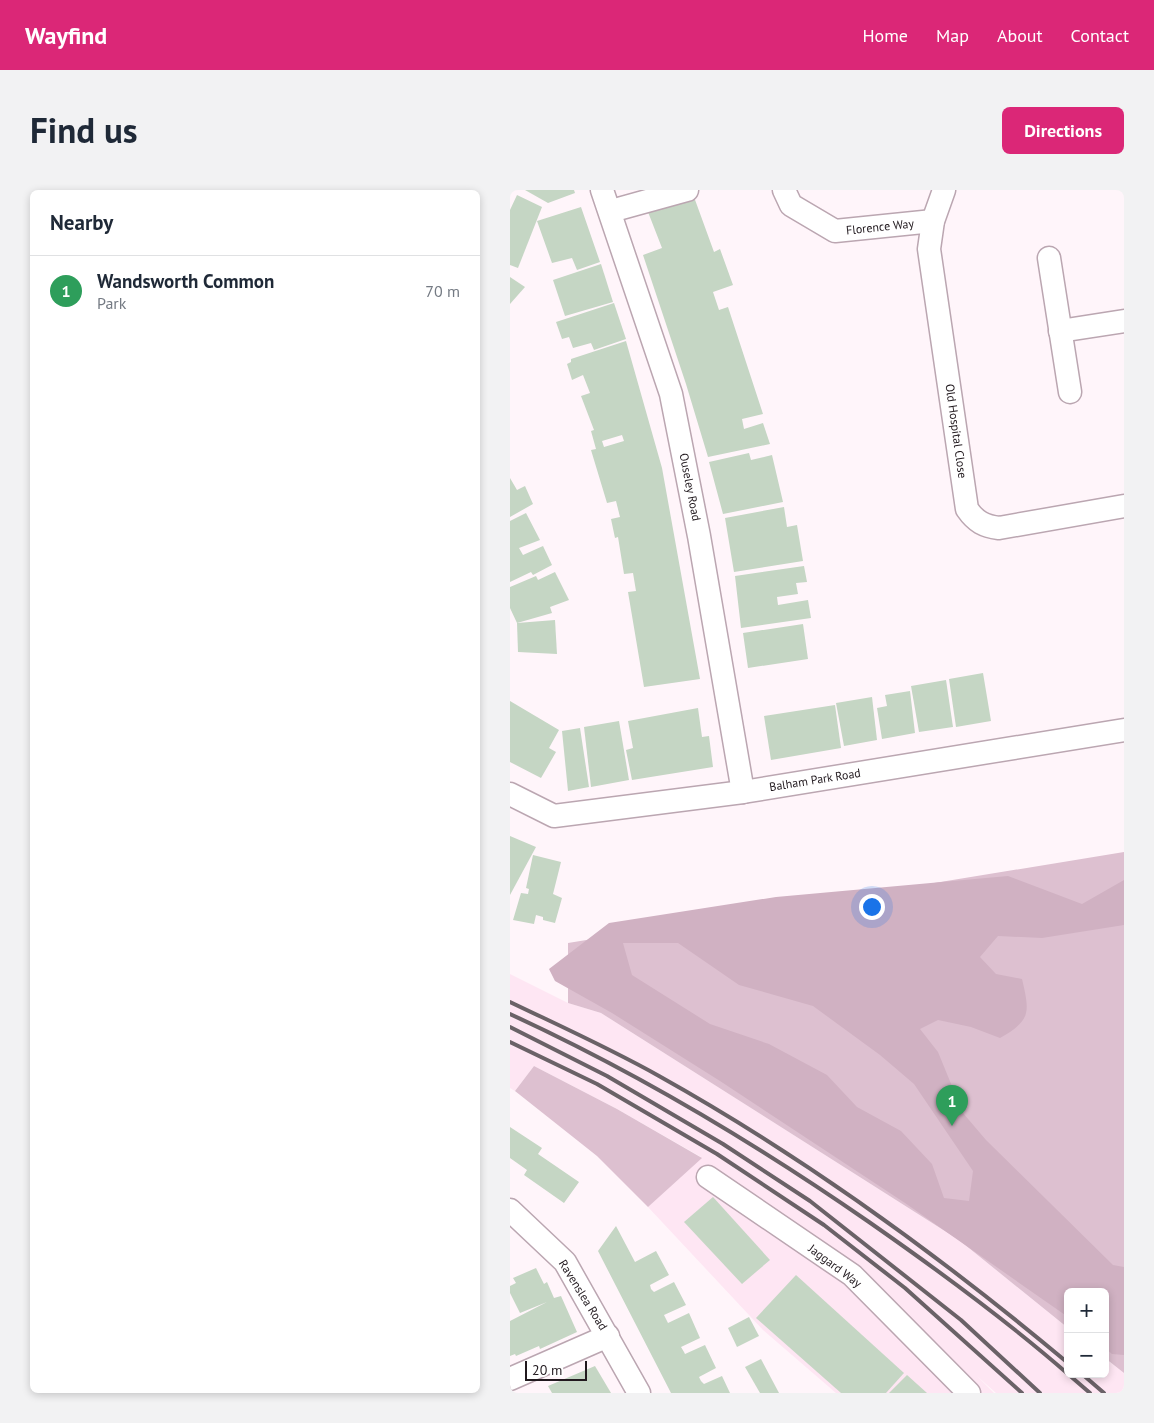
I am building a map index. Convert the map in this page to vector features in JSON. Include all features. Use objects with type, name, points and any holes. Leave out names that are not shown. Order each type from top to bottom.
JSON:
[{"type":"street","name":"Ouseley Road","points":[[602,190],[611,211],[671,394],[699,536],[742,792]]},
{"type":"street","points":[[611,211],[687,190]]},
{"type":"street","name":"Florence Way","points":[[784,190],[791,205],[835,231],[933,221]]},
{"type":"street","name":"Old Hospital Close","points":[[944,190],[933,221],[929,250],[967,509],[979,522],[987,527],[999,528],[1124,506]]},
{"type":"street","points":[[1048,258],[1070,392]]},
{"type":"street","points":[[1060,331],[1124,321]]},
{"type":"street","name":"Balham Park Road","points":[[510,794],[554,816],[742,792],[1124,730]]},
{"type":"street","name":"Jaggard Way","points":[[708,1177],[852,1275],[969,1393]]},
{"type":"street","name":"Ravenslea Road","points":[[510,1210],[565,1262],[639,1393]]},
{"type":"street","points":[[510,1379],[608,1336]]},
{"type":"shaded area","points":[[1124,852],[1124,1373],[1109,1361],[1109,1288],[1064,1288],[1064,1325],[959,1240],[601,1013],[568,1003],[568,943]]},
{"type":"shaded area","points":[[1008,876],[1082,904],[1124,880],[1124,925],[1042,938],[998,936],[980,957],[996,974],[1022,979],[1027,1008],[1026,1014],[1018,1026],[1010,1032],[1000,1038],[971,1027],[938,1020],[920,1029],[938,1052],[963,1113],[986,1140],[1113,1265],[1124,1267],[1124,1355],[1112,1354],[1109,1351],[1109,1288],[1064,1288],[1064,1314],[905,1203],[720,1081],[612,1013],[555,981],[549,969],[609,923],[776,897]],"holes":[[[623,943],[678,943],[739,985],[813,1006],[880,1055],[914,1084],[973,1171],[969,1201],[944,1198],[932,1164],[901,1131],[857,1107],[827,1075],[769,1044],[710,1024],[632,975]]]},
{"type":"shaded area","points":[[510,974],[568,1003],[601,1013],[959,1240],[1064,1325],[1064,1378],[1109,1378],[1109,1361],[1124,1373],[1124,1393],[996,1393],[977,1376],[994,1393],[836,1393],[763,1330],[648,1207],[701,1157],[617,1109],[534,1066],[515,1091],[510,1088]]},
{"type":"shaded area","points":[[534,1066],[617,1109],[702,1158],[648,1207],[597,1156],[515,1091]]},
{"type":"building","points":[[525,190],[574,190],[575,193],[548,203]]},
{"type":"building","points":[[517,195],[542,207],[518,268],[510,265],[510,210]]},
{"type":"building","points":[[694,197],[714,252],[720,249],[733,285],[713,292],[719,310],[728,307],[763,414],[742,419],[744,429],[763,423],[770,444],[708,457],[643,255],[662,248],[648,212]]},
{"type":"building","points":[[581,207],[600,262],[577,270],[572,258],[552,263],[537,221]]},
{"type":"building","points":[[601,264],[613,302],[565,316],[553,280]]},
{"type":"building","points":[[510,277],[525,287],[510,304]]},
{"type":"building","points":[[614,303],[626,339],[594,350],[591,343],[573,348],[569,337],[562,339],[556,322]]},
{"type":"building","points":[[626,341],[662,468],[700,679],[644,687],[628,592],[636,591],[633,573],[624,574],[618,537],[615,538],[611,519],[620,517],[616,501],[607,503],[591,450],[596,449],[591,431],[594,430],[581,396],[590,393],[583,375],[572,380],[567,364],[571,362],[571,359]],"holes":[[[622,435],[624,441],[604,447],[602,441]]]},
{"type":"building","points":[[749,453],[751,460],[772,455],[783,502],[723,514],[709,462]]},
{"type":"building","points":[[510,478],[517,490],[525,486],[533,504],[510,517]]},
{"type":"building","points":[[784,507],[787,527],[797,525],[803,561],[734,572],[725,518]]},
{"type":"building","points":[[526,513],[540,540],[519,548],[523,555],[543,546],[552,565],[533,575],[531,572],[510,582],[510,521]]},
{"type":"building","points":[[804,566],[807,582],[796,583],[798,594],[777,597],[778,605],[808,600],[811,618],[741,628],[735,576]]},
{"type":"building","points":[[555,572],[569,600],[550,607],[552,613],[517,623],[510,608],[510,587],[536,576],[538,580]]},
{"type":"building","points":[[555,620],[557,654],[518,652],[517,623]]},
{"type":"building","points":[[803,624],[808,659],[748,668],[743,633]]},
{"type":"building","points":[[983,673],[991,721],[956,727],[949,679]]},
{"type":"building","points":[[946,680],[953,727],[919,732],[911,686]]},
{"type":"building","points":[[910,691],[915,733],[882,739],[877,708],[887,706],[885,695]]},
{"type":"building","points":[[872,697],[877,740],[844,746],[836,703]]},
{"type":"building","points":[[510,701],[559,730],[549,748],[556,752],[541,778],[510,762]]},
{"type":"building","points":[[835,705],[841,748],[771,760],[764,716]]},
{"type":"building","points":[[698,708],[702,737],[709,736],[713,767],[632,780],[626,750],[633,748],[628,721]]},
{"type":"building","points":[[619,721],[629,780],[591,787],[584,727]]},
{"type":"building","points":[[580,728],[589,787],[568,791],[562,731]]},
{"type":"building","points":[[510,836],[536,847],[510,895]]},
{"type":"building","points":[[533,855],[561,862],[553,894],[562,898],[555,923],[543,920],[543,917],[536,915],[534,924],[513,920],[521,893],[528,894],[529,889],[526,888]]},
{"type":"building","points":[[510,1127],[542,1148],[538,1154],[579,1182],[564,1203],[524,1175],[527,1170],[510,1158]]},
{"type":"building","points":[[713,1197],[770,1260],[742,1284],[684,1222]]},
{"type":"building","points":[[616,1226],[635,1262],[656,1251],[669,1275],[650,1285],[651,1289],[654,1292],[674,1282],[686,1305],[664,1315],[668,1323],[689,1313],[700,1338],[681,1347],[685,1354],[705,1345],[716,1368],[699,1377],[701,1381],[704,1384],[722,1376],[730,1393],[671,1393],[598,1251]]},
{"type":"building","points":[[536,1268],[544,1284],[547,1282],[554,1298],[561,1296],[577,1332],[540,1349],[539,1346],[516,1356],[515,1354],[510,1356],[510,1321],[547,1302],[520,1313],[510,1293],[510,1286],[516,1283],[513,1278]]},
{"type":"building","points":[[796,1275],[904,1373],[886,1393],[841,1393],[756,1318]]},
{"type":"building","points":[[749,1317],[759,1336],[737,1347],[728,1328]]},
{"type":"building","points":[[761,1359],[779,1393],[760,1393],[745,1367]]},
{"type":"building","points":[[595,1366],[611,1393],[552,1393],[548,1386]]},
{"type":"building","points":[[907,1375],[927,1393],[889,1393]]},
{"type":"railway","points":[[510,1002],[641,1066],[767,1140],[921,1246],[1064,1360]]},
{"type":"railway","points":[[510,1014],[649,1084],[783,1164],[946,1277],[996,1314],[1064,1371]]},
{"type":"railway","points":[[510,1027],[607,1076],[723,1144],[810,1201],[961,1320],[1040,1393]]},
{"type":"railway","points":[[510,1042],[597,1084],[717,1154],[824,1225],[905,1288],[1022,1393]]},
{"type":"railway","points":[[1073,1378],[1090,1393]]},
{"type":"railway","points":[[1087,1378],[1104,1393]]},
{"type":"place","name":"Wandsworth Common","points":[[952,1126]]}]
